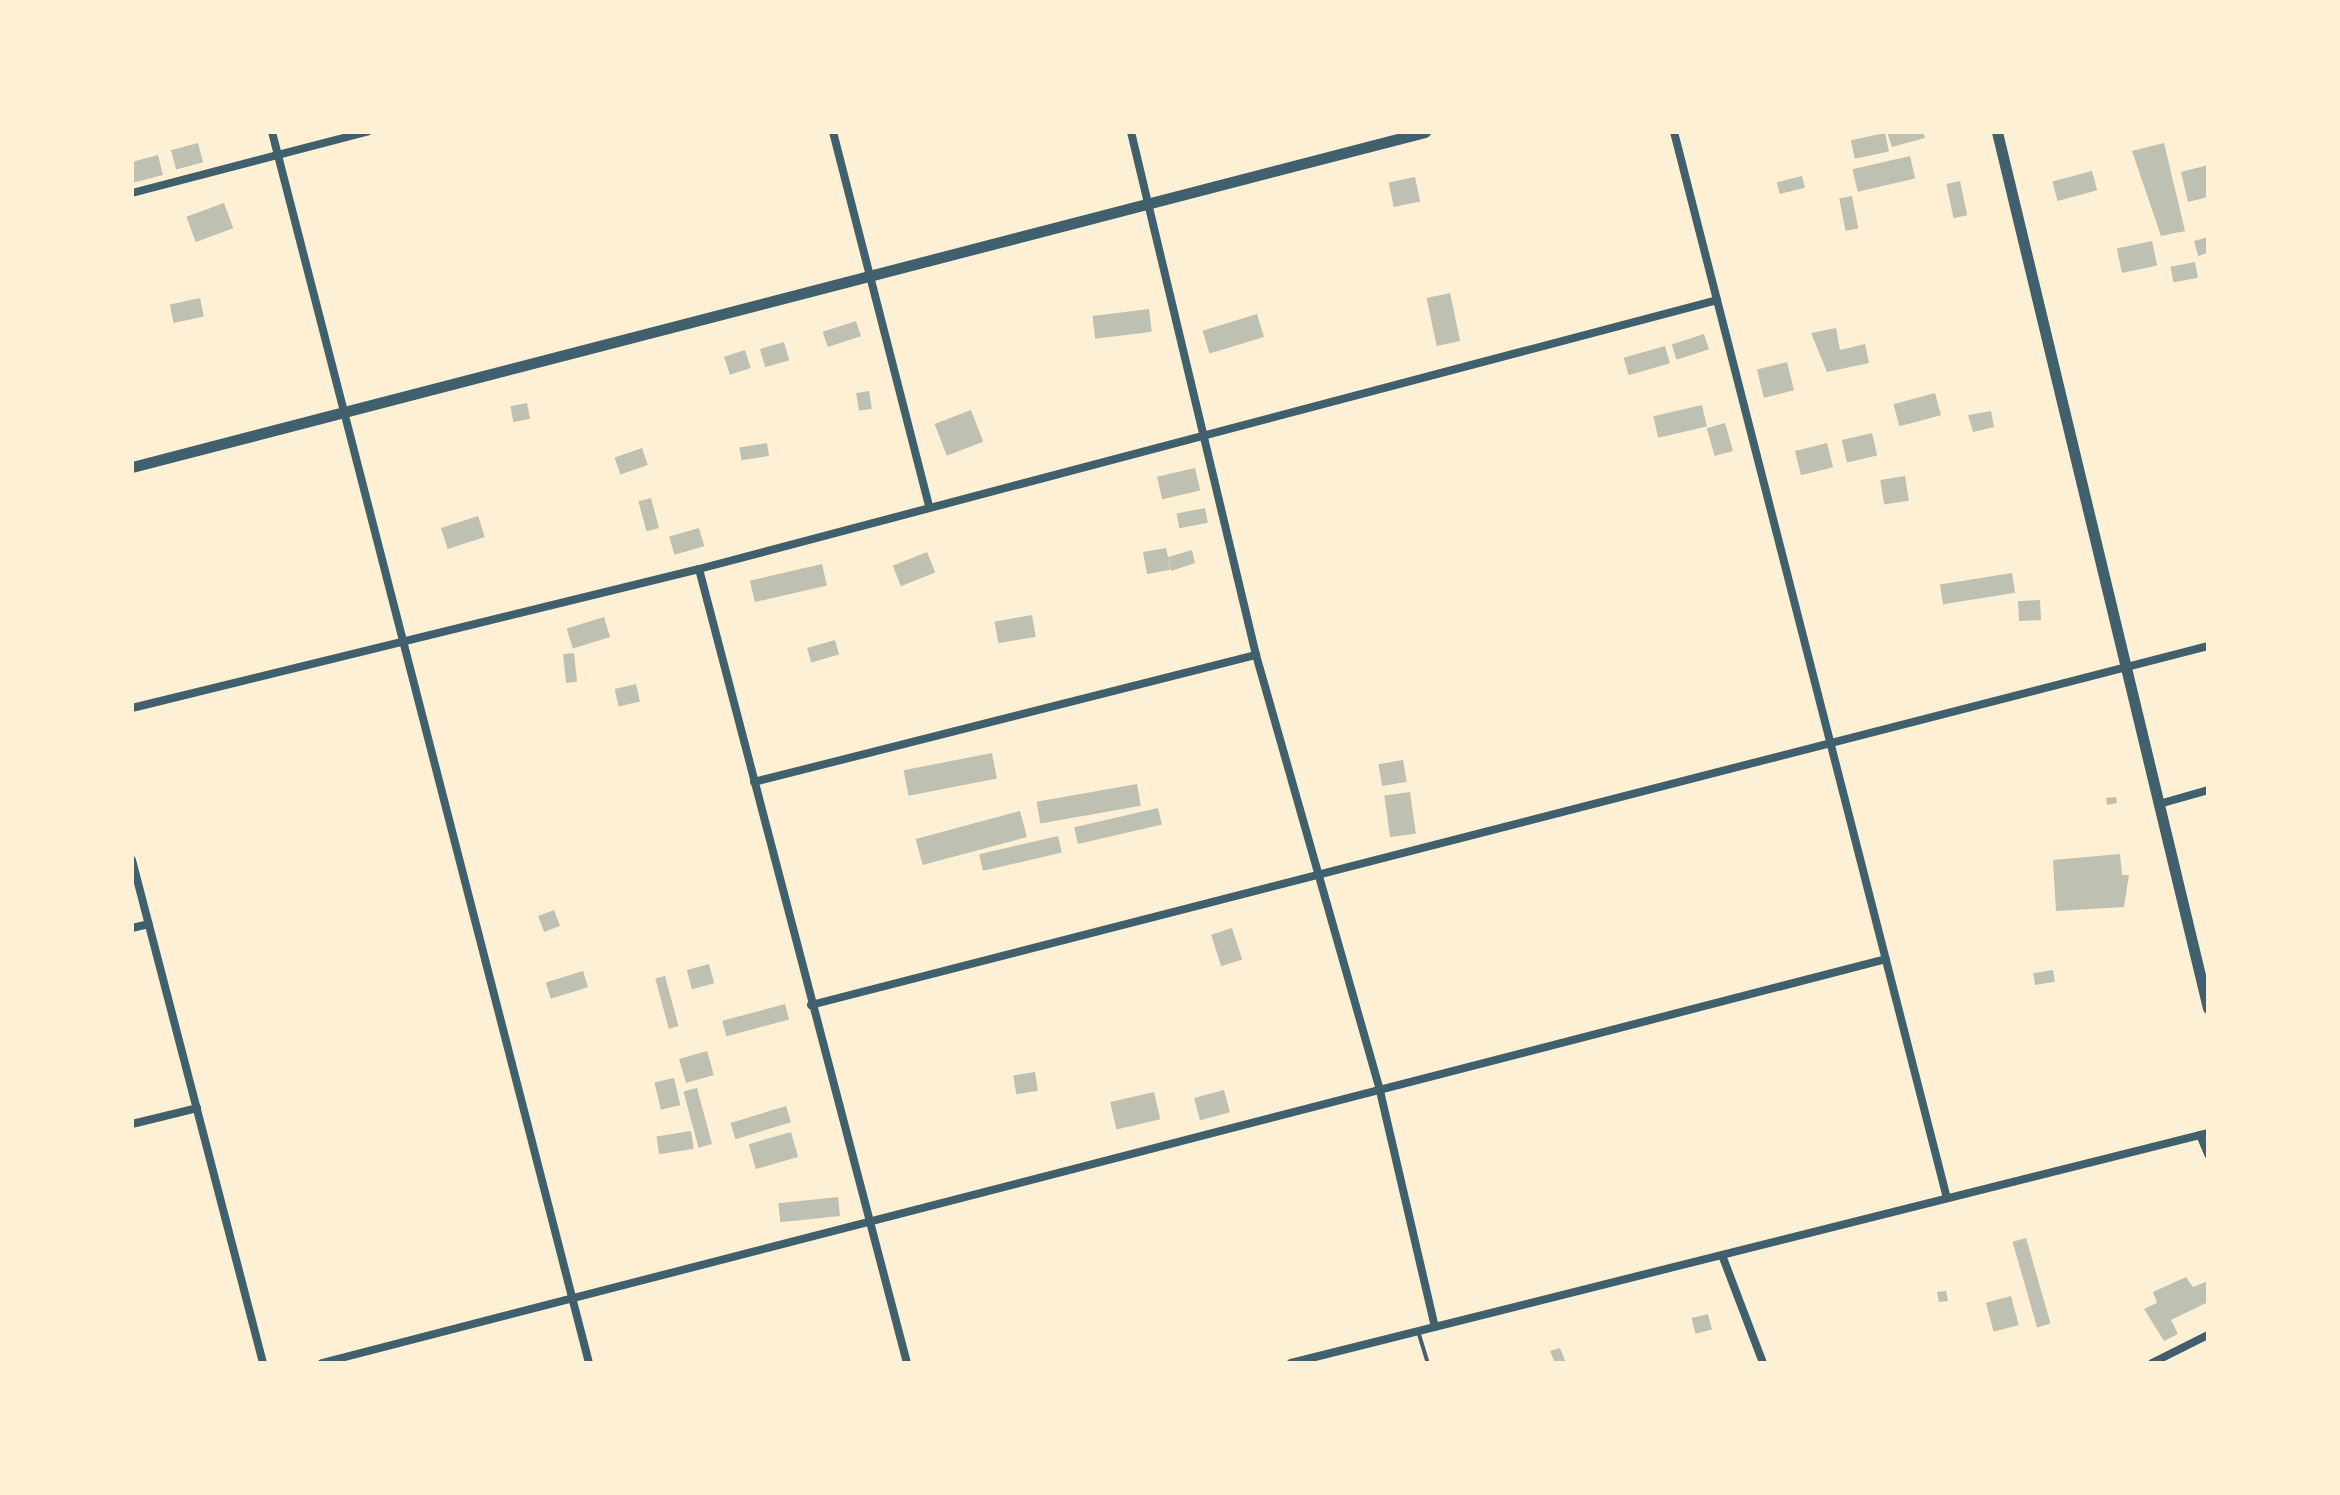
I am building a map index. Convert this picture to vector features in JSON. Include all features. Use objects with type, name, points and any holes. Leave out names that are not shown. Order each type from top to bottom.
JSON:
[{"type":"street","points":[[272,132],[347,410],[589,1363]]},
{"type":"street","points":[[132,193],[367,132]]},
{"type":"street","points":[[833,132],[867,276],[929,507]]},
{"type":"street","points":[[1131,132],[1256,655],[1315,874],[1380,1091],[1435,1327]]},
{"type":"street","points":[[132,467],[1425,132]]},
{"type":"street","points":[[1674,132],[1947,1198]]},
{"type":"street","points":[[1997,132],[2208,1008]]},
{"type":"street","points":[[132,708],[699,569],[1717,300]]},
{"type":"street","points":[[699,569],[867,1223],[907,1363]]},
{"type":"street","points":[[811,1005],[1830,739],[2208,646]]},
{"type":"street","points":[[754,782],[1256,655]]},
{"type":"street","points":[[2159,804],[2208,790]]},
{"type":"street","points":[[132,860],[263,1363]]},
{"type":"street","points":[[132,928],[149,924]]},
{"type":"street","points":[[322,1363],[1886,959]]},
{"type":"street","points":[[132,1124],[197,1108]]},
{"type":"street","points":[[1291,1363],[2204,1134],[2208,1154]]},
{"type":"street","points":[[1722,1255],[1763,1363]]},
{"type":"street","points":[[2152,1363],[2208,1336]]},
{"type":"lane","points":[[1418,1331],[1428,1363]]},
{"type":"building","points":[[1887,132],[1923,132],[1925,138],[1892,147]]},
{"type":"building","points":[[1885,133],[1889,152],[1855,159],[1851,140]]},
{"type":"building","points":[[198,143],[203,162],[176,170],[171,150]]},
{"type":"building","points":[[2164,143],[2185,231],[2161,236],[2132,151]]},
{"type":"building","points":[[158,155],[163,175],[132,183],[132,162]]},
{"type":"building","points":[[1910,156],[1915,178],[1858,192],[1853,169]]},
{"type":"building","points":[[2208,165],[2208,197],[2188,202],[2181,172]]},
{"type":"building","points":[[2092,171],[2097,190],[2058,201],[2052,182]]},
{"type":"building","points":[[1802,176],[1805,188],[1780,194],[1777,182]]},
{"type":"building","points":[[1415,177],[1420,201],[1394,207],[1389,183]]},
{"type":"building","points":[[1960,181],[1967,215],[1954,218],[1946,184]]},
{"type":"building","points":[[1852,196],[1858,228],[1846,231],[1839,198]]},
{"type":"building","points":[[224,203],[233,228],[196,242],[186,217]]},
{"type":"building","points":[[2208,237],[2208,253],[2198,256],[2194,241]]},
{"type":"building","points":[[2152,241],[2157,265],[2122,273],[2117,248]]},
{"type":"building","points":[[2195,262],[2198,278],[2174,282],[2170,267]]},
{"type":"building","points":[[1450,293],[1460,341],[1437,346],[1427,298]]},
{"type":"building","points":[[200,298],[204,317],[174,323],[170,304]]},
{"type":"building","points":[[1149,309],[1152,332],[1095,339],[1092,316]]},
{"type":"building","points":[[1257,314],[1264,337],[1210,354],[1202,331]]},
{"type":"building","points":[[856,321],[861,336],[828,347],[823,332]]},
{"type":"building","points":[[1836,328],[1840,350],[1865,344],[1869,363],[1827,372],[1811,333]]},
{"type":"building","points":[[1704,334],[1709,349],[1677,360],[1672,345]]},
{"type":"building","points":[[784,342],[789,360],[765,367],[760,349]]},
{"type":"building","points":[[1665,346],[1670,363],[1629,375],[1624,358]]},
{"type":"building","points":[[745,350],[751,368],[730,375],[724,357]]},
{"type":"building","points":[[1787,362],[1794,390],[1764,398],[1757,369]]},
{"type":"building","points":[[869,391],[872,409],[859,411],[856,393]]},
{"type":"building","points":[[1935,393],[1941,415],[1899,426],[1893,404]]},
{"type":"building","points":[[527,403],[530,419],[513,422],[510,406]]},
{"type":"building","points":[[1702,405],[1707,426],[1658,438],[1653,416]]},
{"type":"building","points":[[971,410],[983,442],[947,456],[935,424]]},
{"type":"building","points":[[1991,411],[1994,427],[1973,432],[1968,415]]},
{"type":"building","points":[[1725,423],[1733,451],[1715,456],[1707,428]]},
{"type":"building","points":[[1872,433],[1877,455],[1847,462],[1842,440]]},
{"type":"building","points":[[767,443],[769,456],[741,460],[739,447]]},
{"type":"building","points":[[1827,443],[1833,467],[1801,475],[1795,451]]},
{"type":"building","points":[[642,448],[648,465],[620,474],[615,457]]},
{"type":"building","points":[[1195,468],[1200,490],[1162,499],[1157,477]]},
{"type":"building","points":[[1905,476],[1909,501],[1884,505],[1880,480]]},
{"type":"building","points":[[651,498],[659,528],[646,531],[638,501]]},
{"type":"building","points":[[1205,508],[1208,523],[1179,528],[1177,514]]},
{"type":"building","points":[[478,516],[485,537],[448,549],[441,528]]},
{"type":"building","points":[[699,528],[704,546],[674,555],[669,537]]},
{"type":"building","points":[[1166,548],[1170,570],[1147,574],[1143,552]]},
{"type":"building","points":[[1192,550],[1195,563],[1171,571],[1168,557]]},
{"type":"building","points":[[927,552],[935,572],[901,586],[893,566]]},
{"type":"building","points":[[822,564],[827,585],[755,602],[750,581]]},
{"type":"building","points":[[2012,573],[2015,593],[1943,604],[1940,584]]},
{"type":"building","points":[[2040,600],[2041,620],[2019,621],[2018,601]]},
{"type":"building","points":[[1032,615],[1036,637],[998,643],[995,622]]},
{"type":"building","points":[[604,617],[610,637],[573,648],[567,628]]},
{"type":"building","points":[[835,640],[839,654],[811,662],[807,648]]},
{"type":"building","points":[[574,653],[577,682],[566,683],[563,654]]},
{"type":"building","points":[[636,684],[640,702],[619,706],[615,689]]},
{"type":"building","points":[[992,753],[997,779],[909,796],[904,770]]},
{"type":"building","points":[[1403,760],[1407,782],[1382,786],[1378,764]]},
{"type":"building","points":[[1137,784],[1141,806],[1040,823],[1037,802]]},
{"type":"building","points":[[1410,792],[1416,834],[1390,837],[1384,796]]},
{"type":"building","points":[[2116,797],[2117,803],[2107,805],[2106,798]]},
{"type":"building","points":[[1158,808],[1162,825],[1078,844],[1074,827]]},
{"type":"building","points":[[1020,811],[1027,837],[923,865],[916,839]]},
{"type":"building","points":[[1058,836],[1062,853],[983,871],[979,854]]},
{"type":"building","points":[[2120,854],[2122,875],[2129,875],[2124,907],[2056,911],[2053,860]]},
{"type":"building","points":[[554,910],[560,926],[544,932],[538,916]]},
{"type":"building","points":[[1232,928],[1242,959],[1221,966],[1211,935]]},
{"type":"building","points":[[709,964],[714,983],[692,989],[687,970]]},
{"type":"building","points":[[2053,970],[2055,982],[2035,985],[2033,973]]},
{"type":"building","points":[[583,971],[588,987],[551,999],[546,982]]},
{"type":"building","points":[[665,976],[678,1026],[669,1029],[655,979]]},
{"type":"building","points":[[785,1004],[789,1019],[726,1036],[722,1021]]},
{"type":"building","points":[[707,1051],[714,1075],[686,1083],[679,1059]]},
{"type":"building","points":[[1035,1072],[1038,1091],[1016,1094],[1013,1075]]},
{"type":"building","points":[[674,1078],[680,1105],[661,1110],[655,1082]]},
{"type":"building","points":[[697,1088],[712,1144],[698,1148],[683,1092]]},
{"type":"building","points":[[1224,1090],[1230,1112],[1200,1120],[1194,1098]]},
{"type":"building","points":[[1154,1092],[1160,1119],[1116,1129],[1110,1102]]},
{"type":"building","points":[[786,1106],[791,1122],[736,1139],[731,1123]]},
{"type":"building","points":[[691,1131],[694,1149],[659,1154],[656,1136]]},
{"type":"building","points":[[791,1132],[798,1157],[756,1169],[749,1144]]},
{"type":"building","points":[[838,1197],[840,1216],[780,1222],[778,1203]]},
{"type":"building","points":[[2026,1238],[2051,1324],[2037,1327],[2013,1242]]},
{"type":"building","points":[[2186,1277],[2193,1287],[2208,1281],[2208,1302],[2171,1320],[2178,1334],[2164,1341],[2144,1309],[2157,1303],[2153,1292]]},
{"type":"building","points":[[1946,1291],[1948,1301],[1939,1302],[1937,1292]]},
{"type":"building","points":[[2011,1296],[2019,1325],[1994,1332],[1986,1303]]},
{"type":"building","points":[[1708,1314],[1712,1330],[1695,1334],[1692,1318]]},
{"type":"building","points":[[1560,1348],[1566,1363],[1555,1363],[1550,1351]]}]
